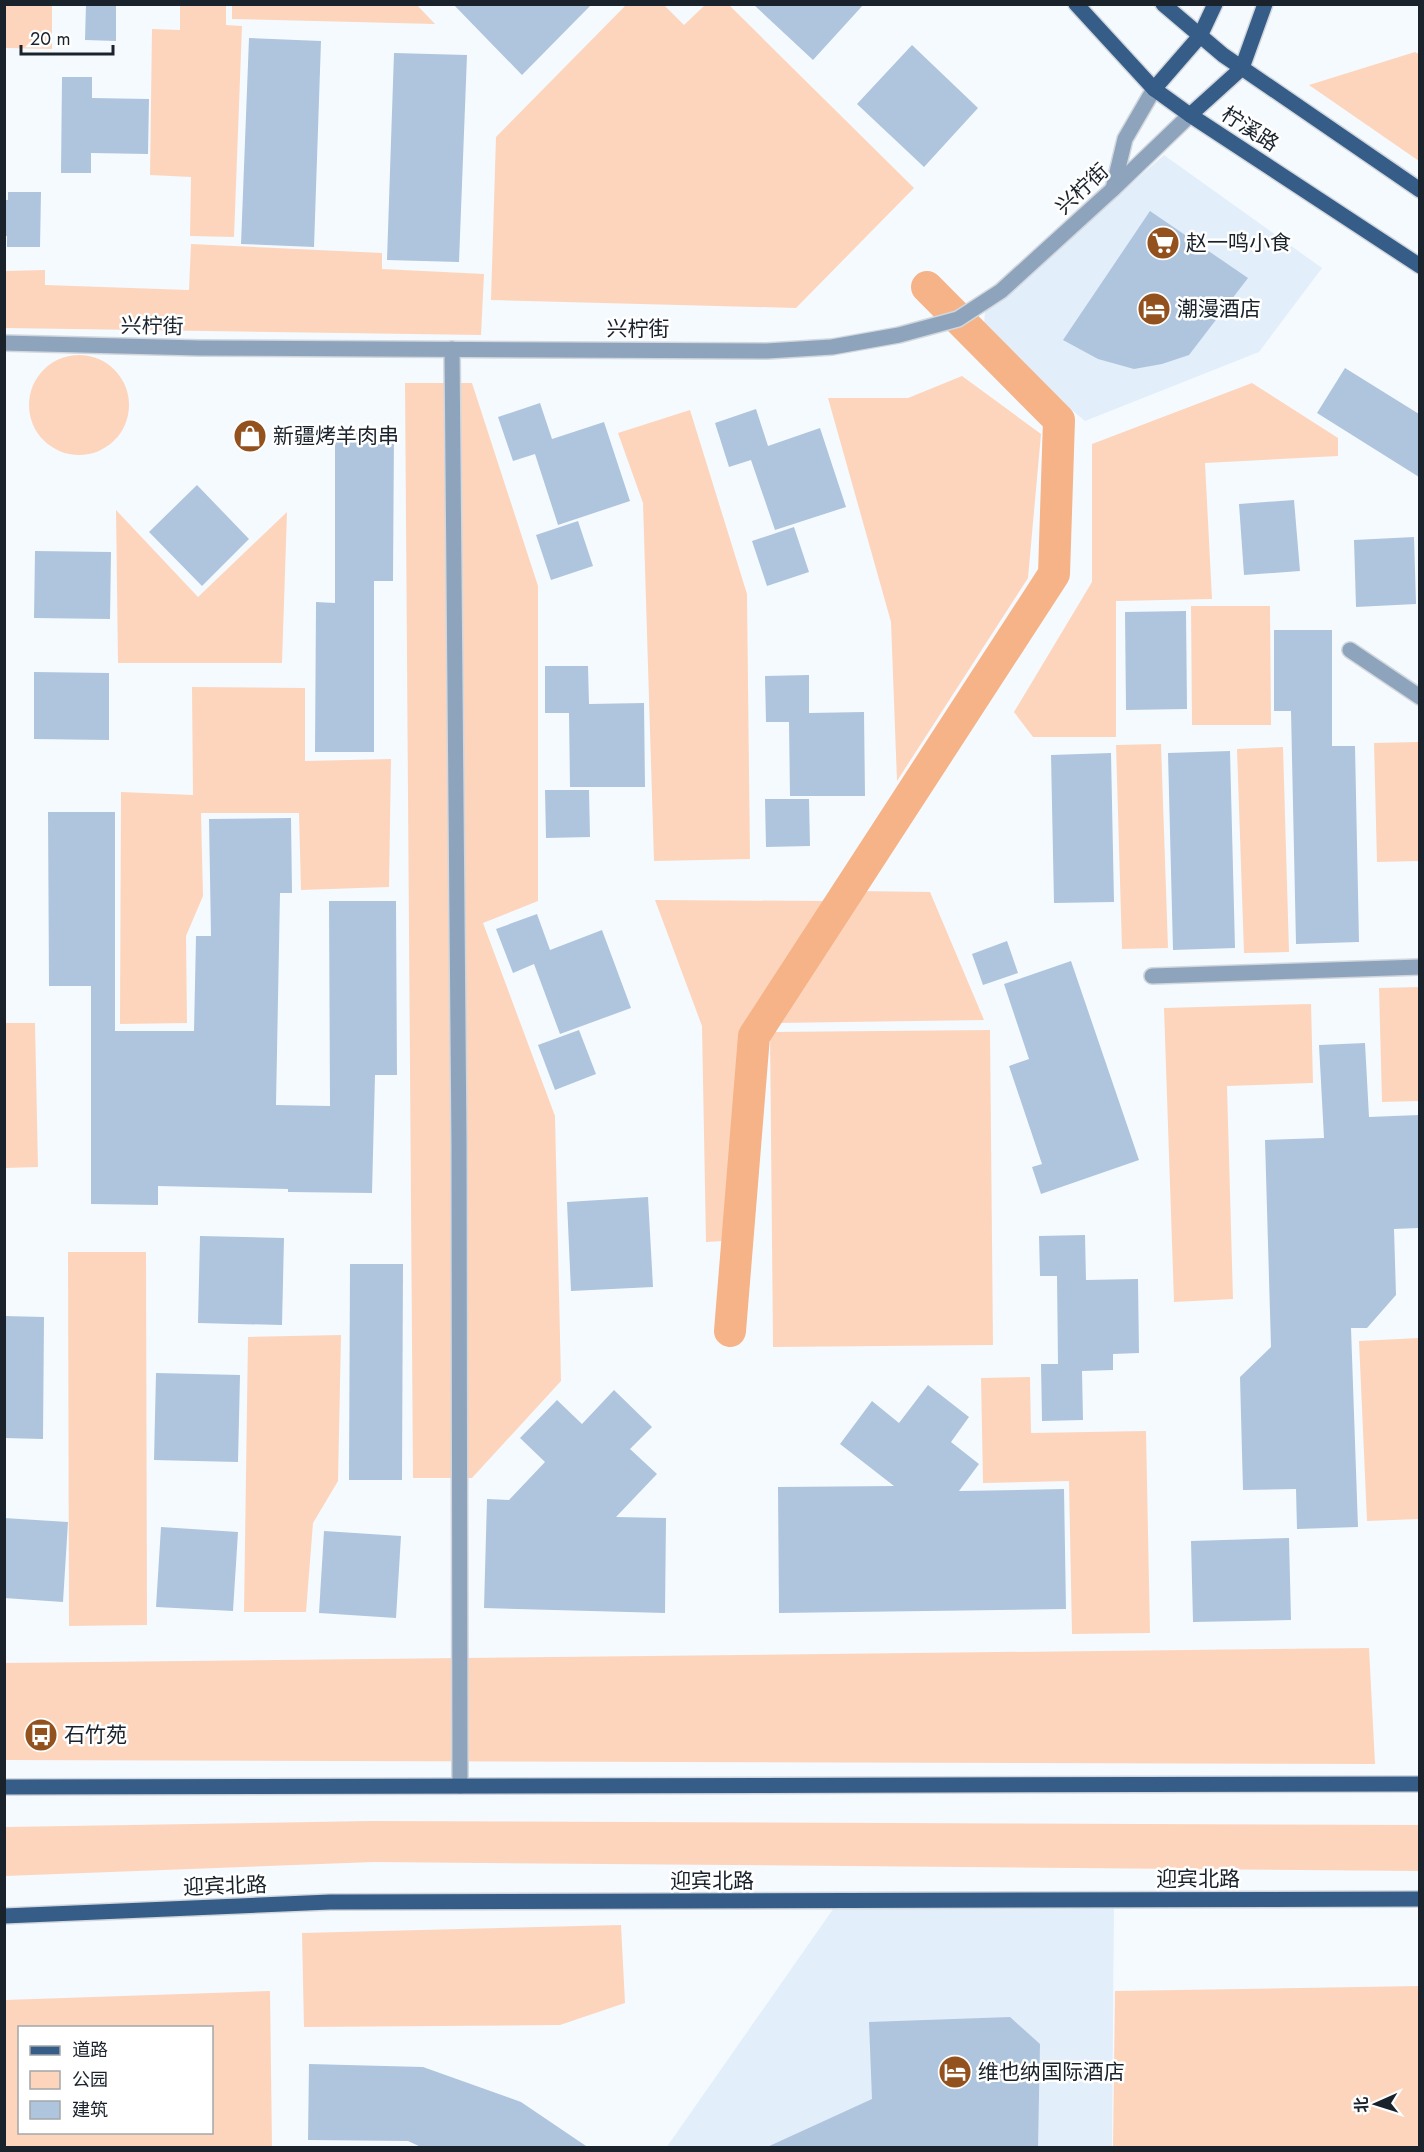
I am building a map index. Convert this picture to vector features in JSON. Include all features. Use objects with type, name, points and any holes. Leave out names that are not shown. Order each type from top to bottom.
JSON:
[{"type":"main road","name":"柠溪路","points":[[1076,4],[1154,89],[1419,266]]},
{"type":"main road","points":[[1163,4],[1242,68],[1419,190]]},
{"type":"main road","points":[[1154,89],[1200,36],[1215,4]]},
{"type":"main road","points":[[1190,115],[1242,68],[1265,4]]},
{"type":"main road","points":[[4,1787],[1419,1784]]},
{"type":"main road","name":"迎宾北路","points":[[4,1916],[330,1902],[1419,1899]]},
{"type":"street","points":[[1113,189],[1125,139],[1154,89]]},
{"type":"street","name":"兴柠街","points":[[4,343],[211,348],[767,351],[832,347],[899,335],[958,319],[1001,291],[1190,115]]},
{"type":"street","points":[[452,349],[459,1132],[460,1786]]},
{"type":"street","points":[[1350,650],[1419,697]]},
{"type":"street","points":[[1152,976],[1419,967]]},
{"type":"shaded area","points":[[1164,155],[1322,268],[1259,352],[1085,421],[983,335],[985,312]]},
{"type":"shaded area","points":[[838,1902],[1114,1904],[1112,2147],[666,2148]]},
{"type":"green space","points":[[5,4],[52,5],[52,49],[5,48]]},
{"type":"green space","points":[[416,4],[435,24],[232,19],[232,5]]},
{"type":"green space","points":[[180,5],[226,5],[226,25],[242,26],[234,237],[190,236],[191,177],[150,175],[152,29],[180,30]]},
{"type":"green space","points":[[626,5],[664,5],[684,25],[705,5],[729,5],[914,188],[796,308],[491,300],[496,137]]},
{"type":"green space","points":[[1415,52],[1420,55],[1419,161],[1309,85]]},
{"type":"green space","points":[[191,244],[382,253],[382,269],[484,274],[481,335],[5,328],[5,271],[45,270],[45,285],[189,290]]},
{"type":"green space","points":[[79,355],[107,363],[121,377],[129,405],[121,433],[107,447],[79,455],[51,447],[37,433],[29,405],[37,377],[51,363]]},
{"type":"green space","points":[[962,376],[1041,434],[1028,578],[897,781],[891,622],[828,398],[908,398]]},
{"type":"green space","points":[[405,383],[472,383],[538,586],[538,901],[483,923],[555,1116],[561,1381],[472,1478],[413,1478]]},
{"type":"green space","points":[[1252,383],[1338,438],[1338,456],[1205,463],[1212,599],[1116,601],[1116,737],[1033,737],[1014,712],[1092,582],[1092,444]]},
{"type":"green space","points":[[690,410],[747,594],[750,859],[654,861],[643,503],[618,433]]},
{"type":"green space","points":[[116,510],[198,597],[287,512],[282,663],[118,663]]},
{"type":"green space","points":[[1191,606],[1270,606],[1271,725],[1192,725]]},
{"type":"green space","points":[[192,687],[305,688],[305,761],[391,759],[389,887],[301,890],[299,813],[201,813],[203,896],[186,936],[187,1023],[120,1024],[121,792],[193,795]]},
{"type":"green space","points":[[1419,742],[1419,861],[1377,862],[1374,743]]},
{"type":"green space","points":[[1161,744],[1168,948],[1122,949],[1116,745]]},
{"type":"green space","points":[[1283,747],[1289,952],[1244,953],[1237,749]]},
{"type":"green space","points":[[857,891],[930,892],[984,1020],[776,1023]]},
{"type":"green space","points":[[655,900],[828,901],[741,1029],[724,1241],[706,1242],[702,1026]]},
{"type":"green space","points":[[1419,987],[1419,1101],[1382,1102],[1379,988]]},
{"type":"green space","points":[[1311,1004],[1313,1083],[1227,1086],[1233,1299],[1174,1302],[1164,1008]]},
{"type":"green space","points":[[5,1023],[35,1023],[38,1167],[5,1168]]},
{"type":"green space","points":[[990,1030],[993,1345],[773,1347],[770,1032]]},
{"type":"green space","points":[[68,1252],[146,1252],[147,1625],[69,1626]]},
{"type":"green space","points":[[341,1335],[338,1481],[313,1523],[306,1612],[244,1612],[248,1337]]},
{"type":"green space","points":[[1419,1338],[1419,1519],[1367,1521],[1359,1341]]},
{"type":"green space","points":[[1030,1377],[1031,1433],[1146,1431],[1150,1633],[1072,1634],[1069,1481],[983,1483],[981,1378]]},
{"type":"green space","points":[[1369,1648],[1375,1764],[5,1760],[4,1663]]},
{"type":"green space","points":[[371,1821],[1419,1825],[1420,1871],[374,1862],[5,1876],[5,1827]]},
{"type":"green space","points":[[621,1925],[625,2003],[560,2025],[304,2027],[302,1933]]},
{"type":"green space","points":[[1419,1986],[1419,2147],[1113,2147],[1115,1991]]},
{"type":"green space","points":[[270,1991],[272,2147],[5,2147],[5,2000]]},
{"type":"building","points":[[86,4],[116,4],[116,41],[85,40]]},
{"type":"building","points":[[453,4],[592,4],[522,75]]},
{"type":"building","points":[[753,4],[864,4],[813,60]]},
{"type":"building","points":[[249,38],[321,41],[314,247],[241,244]]},
{"type":"building","points":[[912,45],[978,108],[924,167],[857,104]]},
{"type":"building","points":[[394,53],[467,55],[459,262],[387,260]]},
{"type":"building","points":[[62,77],[92,77],[92,98],[149,99],[148,154],[91,153],[91,173],[61,173]]},
{"type":"building","points":[[8,192],[41,192],[40,247],[7,247],[7,236],[4,236],[4,200],[8,200]]},
{"type":"building","name":"潮漫酒店","points":[[1150,211],[1248,278],[1189,355],[1162,364],[1134,369],[1098,359],[1063,340]]},
{"type":"building","points":[[1345,368],[1419,414],[1419,477],[1317,413]]},
{"type":"building","points":[[540,403],[552,439],[604,422],[630,501],[558,525],[535,454],[513,461],[498,417]]},
{"type":"building","points":[[756,409],[768,446],[820,428],[846,507],[775,530],[751,460],[729,467],[715,423]]},
{"type":"building","points":[[335,432],[394,432],[393,581],[374,581],[374,752],[315,752],[316,602],[335,603]]},
{"type":"building","points":[[197,485],[249,539],[202,586],[149,532]]},
{"type":"building","points":[[1294,500],[1300,571],[1244,575],[1239,504]]},
{"type":"building","points":[[578,521],[593,566],[551,580],[536,535]]},
{"type":"building","points":[[794,527],[809,572],[767,586],[752,541]]},
{"type":"building","points":[[1414,537],[1416,604],[1356,607],[1354,540]]},
{"type":"building","points":[[35,551],[111,552],[110,619],[34,618]]},
{"type":"building","points":[[1186,611],[1187,709],[1126,710],[1125,612]]},
{"type":"building","points":[[1274,630],[1332,630],[1332,746],[1355,746],[1359,942],[1296,944],[1291,711],[1274,711]]},
{"type":"building","points":[[545,666],[588,666],[589,704],[644,703],[645,787],[570,787],[569,713],[545,713]]},
{"type":"building","points":[[34,672],[109,673],[109,740],[34,739]]},
{"type":"building","points":[[809,675],[809,713],[864,712],[865,796],[790,796],[789,722],[766,722],[765,676]]},
{"type":"building","points":[[1230,751],[1235,948],[1173,950],[1168,753]]},
{"type":"building","points":[[1111,753],[1114,902],[1054,903],[1051,755]]},
{"type":"building","points":[[545,790],[589,790],[590,837],[546,838]]},
{"type":"building","points":[[765,799],[809,799],[810,846],[766,847]]},
{"type":"building","points":[[48,812],[115,812],[115,1031],[194,1031],[196,936],[211,936],[209,819],[291,818],[292,893],[280,893],[276,1105],[330,1106],[329,901],[396,901],[397,1075],[375,1075],[372,1193],[158,1186],[158,1205],[91,1204],[91,986],[49,986]]},
{"type":"building","points":[[537,914],[550,950],[602,930],[631,1008],[560,1034],[534,964],[513,973],[496,929]]},
{"type":"building","points":[[1007,941],[1018,973],[983,985],[972,954]]},
{"type":"building","points":[[1071,961],[1139,1160],[1041,1194],[1032,1167],[1042,1164],[1009,1066],[1029,1059],[1004,984]]},
{"type":"building","points":[[579,1030],[596,1074],[555,1090],[538,1045]]},
{"type":"building","points":[[1365,1043],[1369,1117],[1419,1115],[1419,1228],[1394,1229],[1396,1295],[1367,1328],[1351,1328],[1358,1527],[1297,1529],[1296,1489],[1243,1490],[1240,1377],[1271,1347],[1265,1140],[1324,1138],[1319,1045]]},
{"type":"building","points":[[648,1197],[653,1287],[571,1291],[567,1202]]},
{"type":"building","points":[[1085,1235],[1086,1280],[1138,1279],[1139,1353],[1113,1354],[1113,1370],[1082,1371],[1083,1420],[1042,1421],[1041,1364],[1058,1364],[1057,1276],[1040,1276],[1039,1236]]},
{"type":"building","points":[[200,1236],[284,1238],[282,1325],[198,1323]]},
{"type":"building","points":[[350,1264],[403,1264],[402,1480],[349,1480]]},
{"type":"building","points":[[4,1316],[44,1317],[43,1439],[4,1438]]},
{"type":"building","points":[[156,1373],[240,1375],[238,1462],[154,1460]]},
{"type":"building","points":[[928,1385],[969,1417],[951,1442],[979,1464],[959,1491],[1064,1489],[1066,1609],[779,1613],[778,1487],[894,1486],[840,1444],[872,1401],[899,1423]]},
{"type":"building","points":[[614,1390],[652,1427],[630,1449],[657,1474],[616,1517],[666,1518],[665,1613],[484,1608],[487,1499],[509,1500],[545,1462],[520,1438],[557,1400],[582,1424]]},
{"type":"building","points":[[4,1518],[68,1522],[63,1602],[4,1598]]},
{"type":"building","points":[[161,1527],[238,1532],[233,1611],[156,1607]]},
{"type":"building","points":[[324,1531],[401,1536],[396,1618],[319,1613]]},
{"type":"building","points":[[1289,1538],[1291,1620],[1193,1622],[1191,1541]]},
{"type":"building","name":"维也纳国际酒店","points":[[1010,2017],[1040,2044],[1038,2148],[765,2148],[872,2099],[869,2022]]},
{"type":"building","points":[[309,2064],[423,2067],[521,2102],[589,2148],[423,2148],[408,2141],[308,2140]]},
{"type":"waterway","points":[[730,1331],[754,1036],[1054,574],[1059,420],[927,287]]},
{"type":"place","name":"赵一鸣小食","points":[[1163,243]]},
{"type":"place","name":"潮漫酒店","points":[[1154,309]]},
{"type":"place","name":"新疆烤羊肉串","points":[[250,436]]},
{"type":"place","name":"石竹苑","points":[[41,1735]]},
{"type":"place","name":"维也纳国际酒店","points":[[955,2072]]}]
